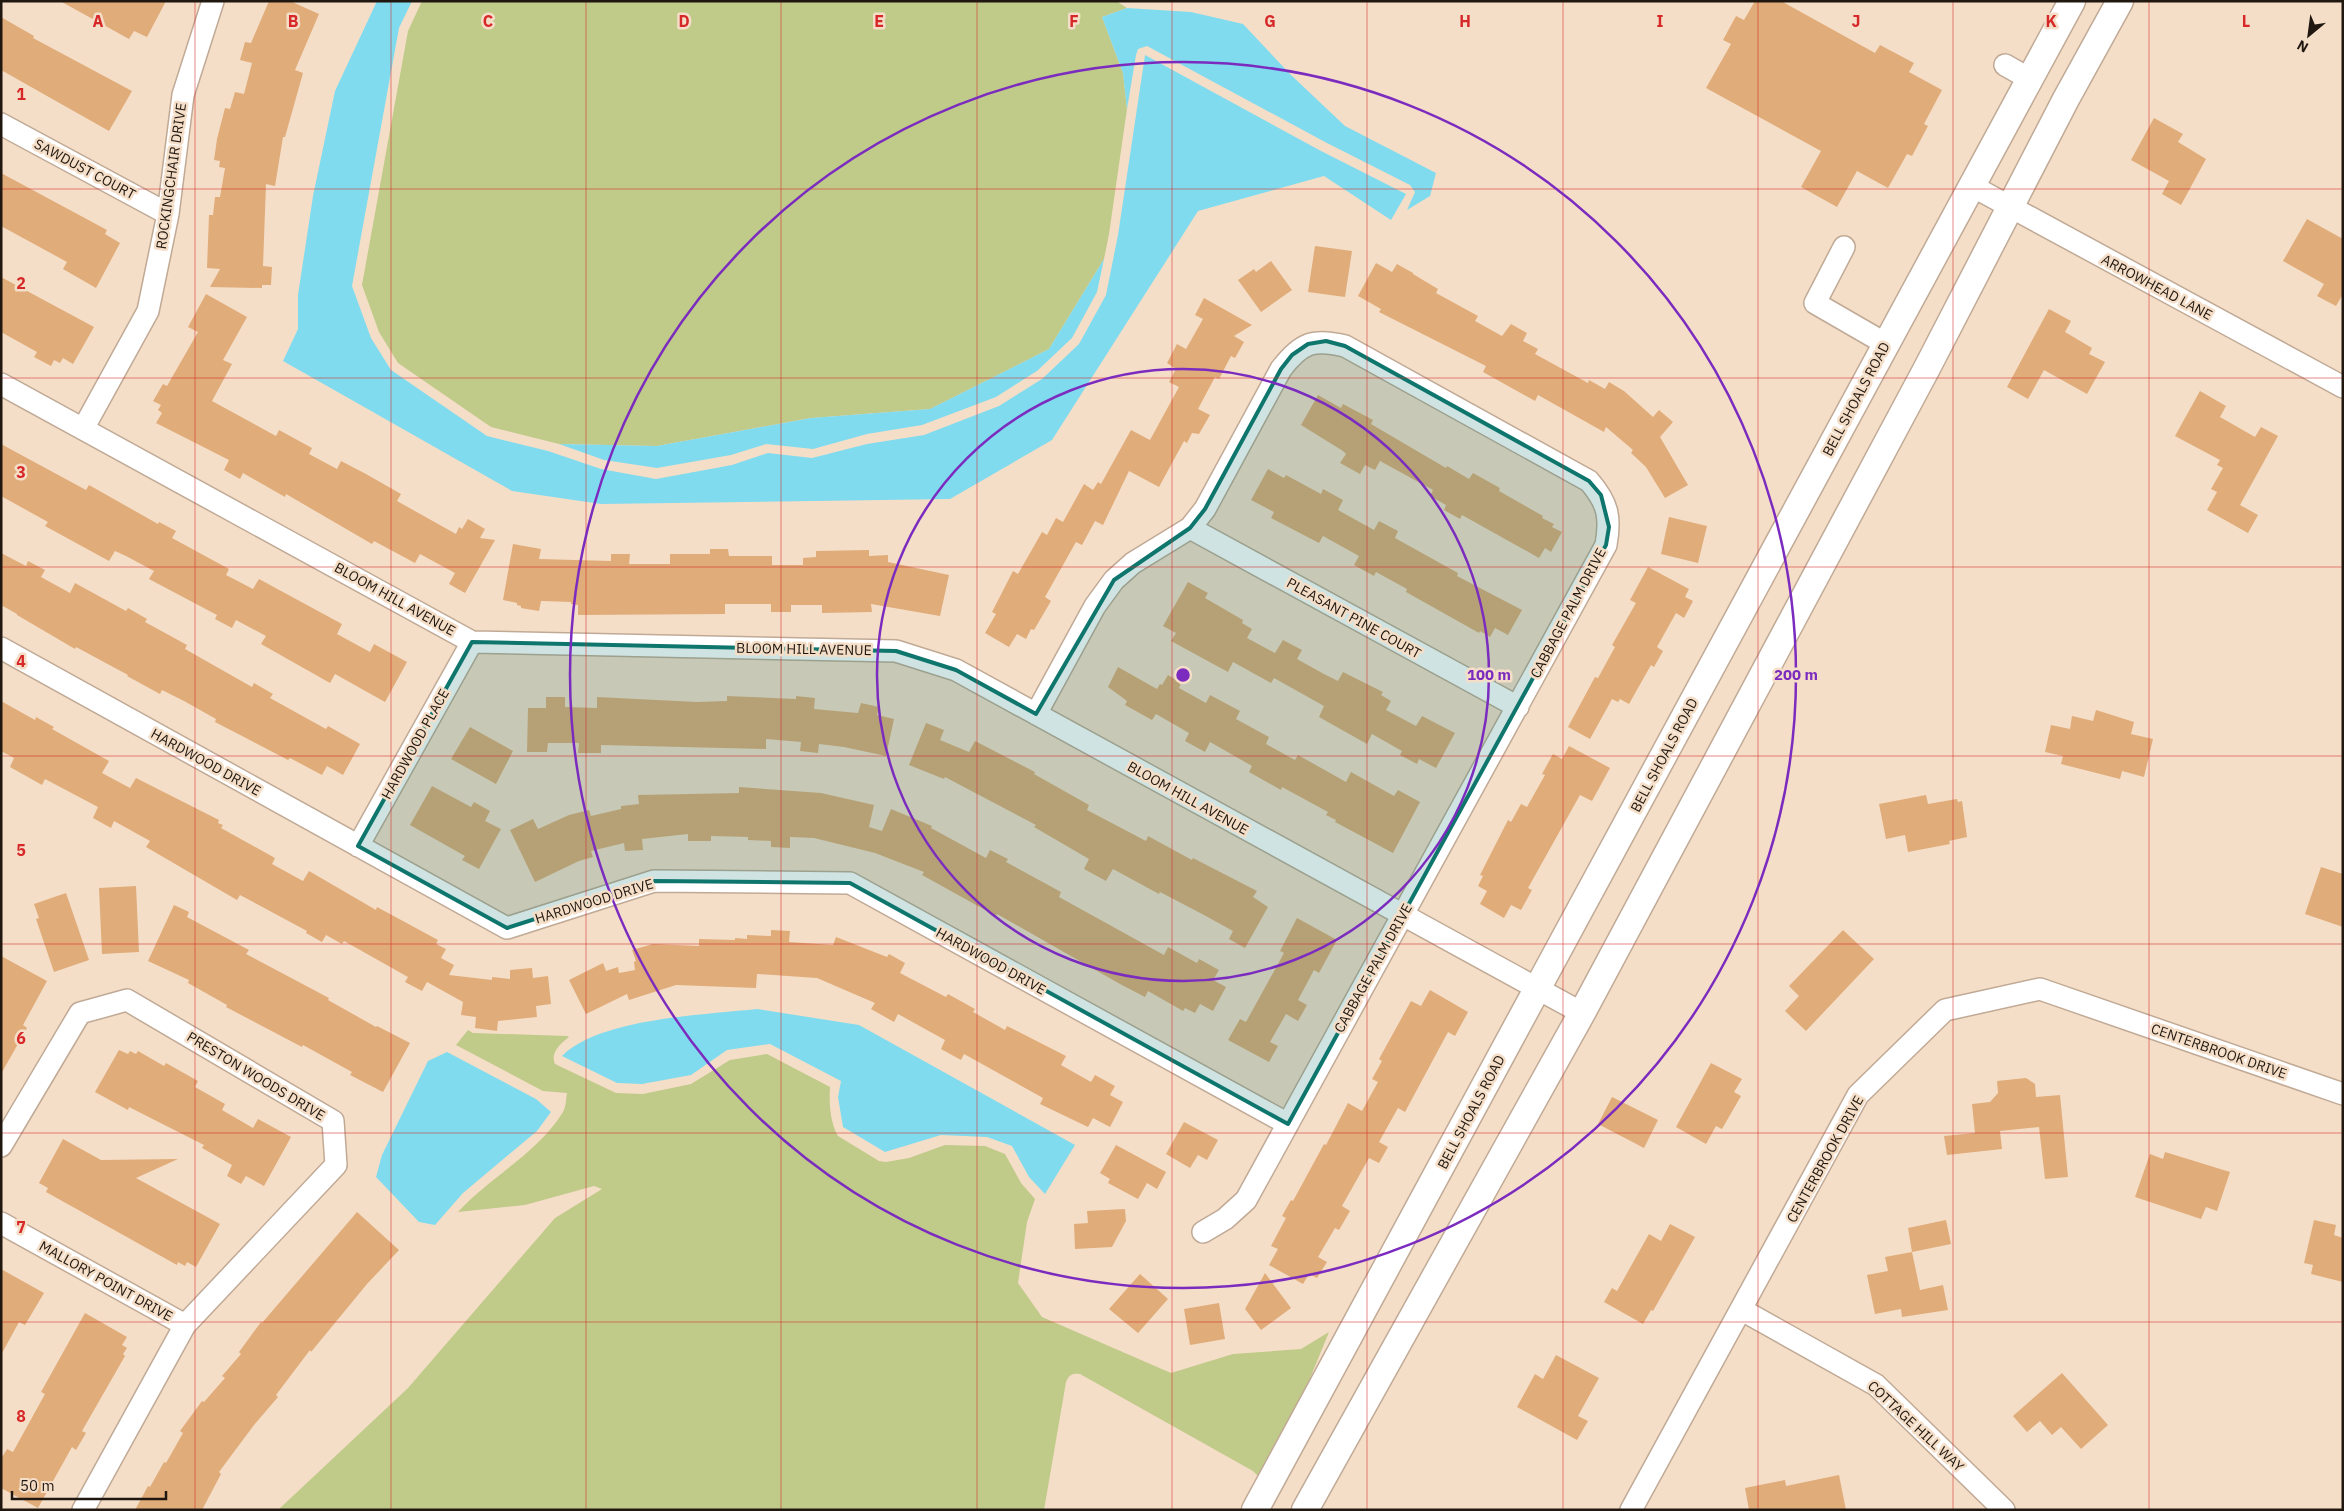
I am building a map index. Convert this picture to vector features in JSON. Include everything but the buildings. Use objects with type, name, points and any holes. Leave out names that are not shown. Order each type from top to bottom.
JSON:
[{"type":"main road","name":"BELL SHOALS ROAD","points":[[1256,1510],[2072,1]]},
{"type":"main road","points":[[1305,1510],[1582,1013],[1928,368],[2009,207],[2120,1]]},
{"type":"street","name":"ROCKINGCHAIR DRIVE","points":[[83,429],[148,311],[168,214],[183,95],[214,1]]},
{"type":"street","points":[[2005,65],[2030,79]]},
{"type":"street","name":"SAWDUST COURT","points":[[1,124],[168,214]]},
{"type":"street","name":"ARROWHEAD LANE","points":[[1972,186],[2343,387]]},
{"type":"street","points":[[1844,247],[1815,303],[1886,344]]},
{"type":"street","name":"CABBAGE PALM DRIVE","points":[[1036,714],[1095,606],[1114,580],[1134,563],[1190,528],[1205,509],[1281,369],[1292,355],[1308,344],[1326,341],[1345,346],[1589,481],[1601,495],[1607,509],[1609,527],[1606,545],[1246,1200],[1225,1219],[1203,1232]]},
{"type":"street","name":"BLOOM HILL AVENUE","points":[[1,384],[472,642],[896,651],[956,670],[1582,1013]]},
{"type":"street","name":"PLEASANT PINE COURT","points":[[1190,528],[1518,707]]},
{"type":"street","name":"HARDWOOD PLACE","points":[[358,846],[472,642]]},
{"type":"street","name":"HARDWOOD DRIVE","points":[[1,648],[507,928],[654,881],[850,883],[1288,1124]]},
{"type":"street","name":"CENTERBROOK DRIVE","points":[[1631,1510],[1858,1096],[1945,1010],[2040,989],[2343,1094]]},
{"type":"street","name":"PRESTON WOODS DRIVE","points":[[1,1146],[80,1013],[127,1000],[333,1121],[336,1166],[186,1325],[83,1510]]},
{"type":"street","name":"MALLORY POINT DRIVE","points":[[1,1224],[186,1325]]},
{"type":"street","name":"COTTAGE HILL WAY","points":[[1742,1310],[1876,1385],[2004,1510]]},
{"type":"highlighted area","points":[[1326,341],[1345,346],[1589,481],[1601,495],[1609,527],[1606,545],[1288,1124],[850,883],[654,881],[507,928],[358,846],[472,642],[896,651],[956,670],[1036,714],[1114,580],[1190,528],[1205,509],[1281,369],[1292,355],[1308,344]]},
{"type":"green space","points":[[422,1],[1116,1],[1127,8],[1102,17],[1123,73],[1127,109],[1104,259],[1049,349],[930,409],[811,418],[657,446],[559,444],[491,427],[398,363],[379,332],[362,285],[408,31]]},
{"type":"green space","points":[[468,1030],[473,1033],[567,1036],[569,1037],[555,1052],[555,1064],[616,1093],[643,1094],[691,1084],[730,1060],[767,1054],[830,1087],[833,1125],[838,1136],[879,1161],[886,1162],[909,1158],[945,1145],[985,1146],[1005,1154],[1021,1183],[1035,1199],[1027,1222],[1018,1283],[1042,1317],[1171,1373],[1233,1354],[1301,1349],[1329,1332],[1256,1510],[1257,1475],[1253,1471],[1080,1374],[1073,1374],[1066,1382],[1044,1510],[278,1510],[408,1388],[555,1218],[602,1189],[594,1186],[525,1205],[458,1212],[484,1187],[541,1140],[553,1127],[563,1112],[567,1093],[543,1091],[456,1045]]},
{"type":"water","points":[[377,1],[412,1],[399,28],[352,286],[371,338],[391,370],[487,436],[548,451],[601,469],[656,479],[732,465],[768,453],[812,458],[867,444],[924,435],[999,406],[1042,379],[1079,344],[1106,295],[1118,235],[1145,55],[1321,151],[1406,194],[1391,220],[1324,176],[1198,211],[1052,440],[950,499],[601,504],[512,491],[283,361],[298,329],[298,295],[313,196],[335,91]]},
{"type":"water","points":[[1127,8],[1191,12],[1243,24],[1291,75],[1345,126],[1436,173],[1430,196],[1407,210],[1415,192],[1410,185],[1325,142],[1147,46],[1138,49],[1136,55],[1127,109],[1123,73],[1102,17]]},
{"type":"water","points":[[1104,259],[1097,292],[1072,338],[1037,371],[996,397],[922,425],[867,434],[813,449],[766,444],[731,455],[657,468],[604,460],[559,444],[657,446],[811,418],[930,409],[1049,349]]},
{"type":"water","points":[[757,1009],[859,1025],[1075,1145],[1045,1194],[1029,1177],[1012,1146],[987,1137],[941,1135],[885,1152],[843,1127],[838,1097],[841,1081],[770,1044],[727,1050],[691,1075],[642,1084],[617,1083],[562,1056],[579,1043],[601,1033],[626,1026],[682,1016]]},
{"type":"water","points":[[447,1052],[536,1099],[551,1112],[537,1131],[463,1193],[435,1225],[419,1222],[376,1177],[382,1155],[428,1061]]}]
